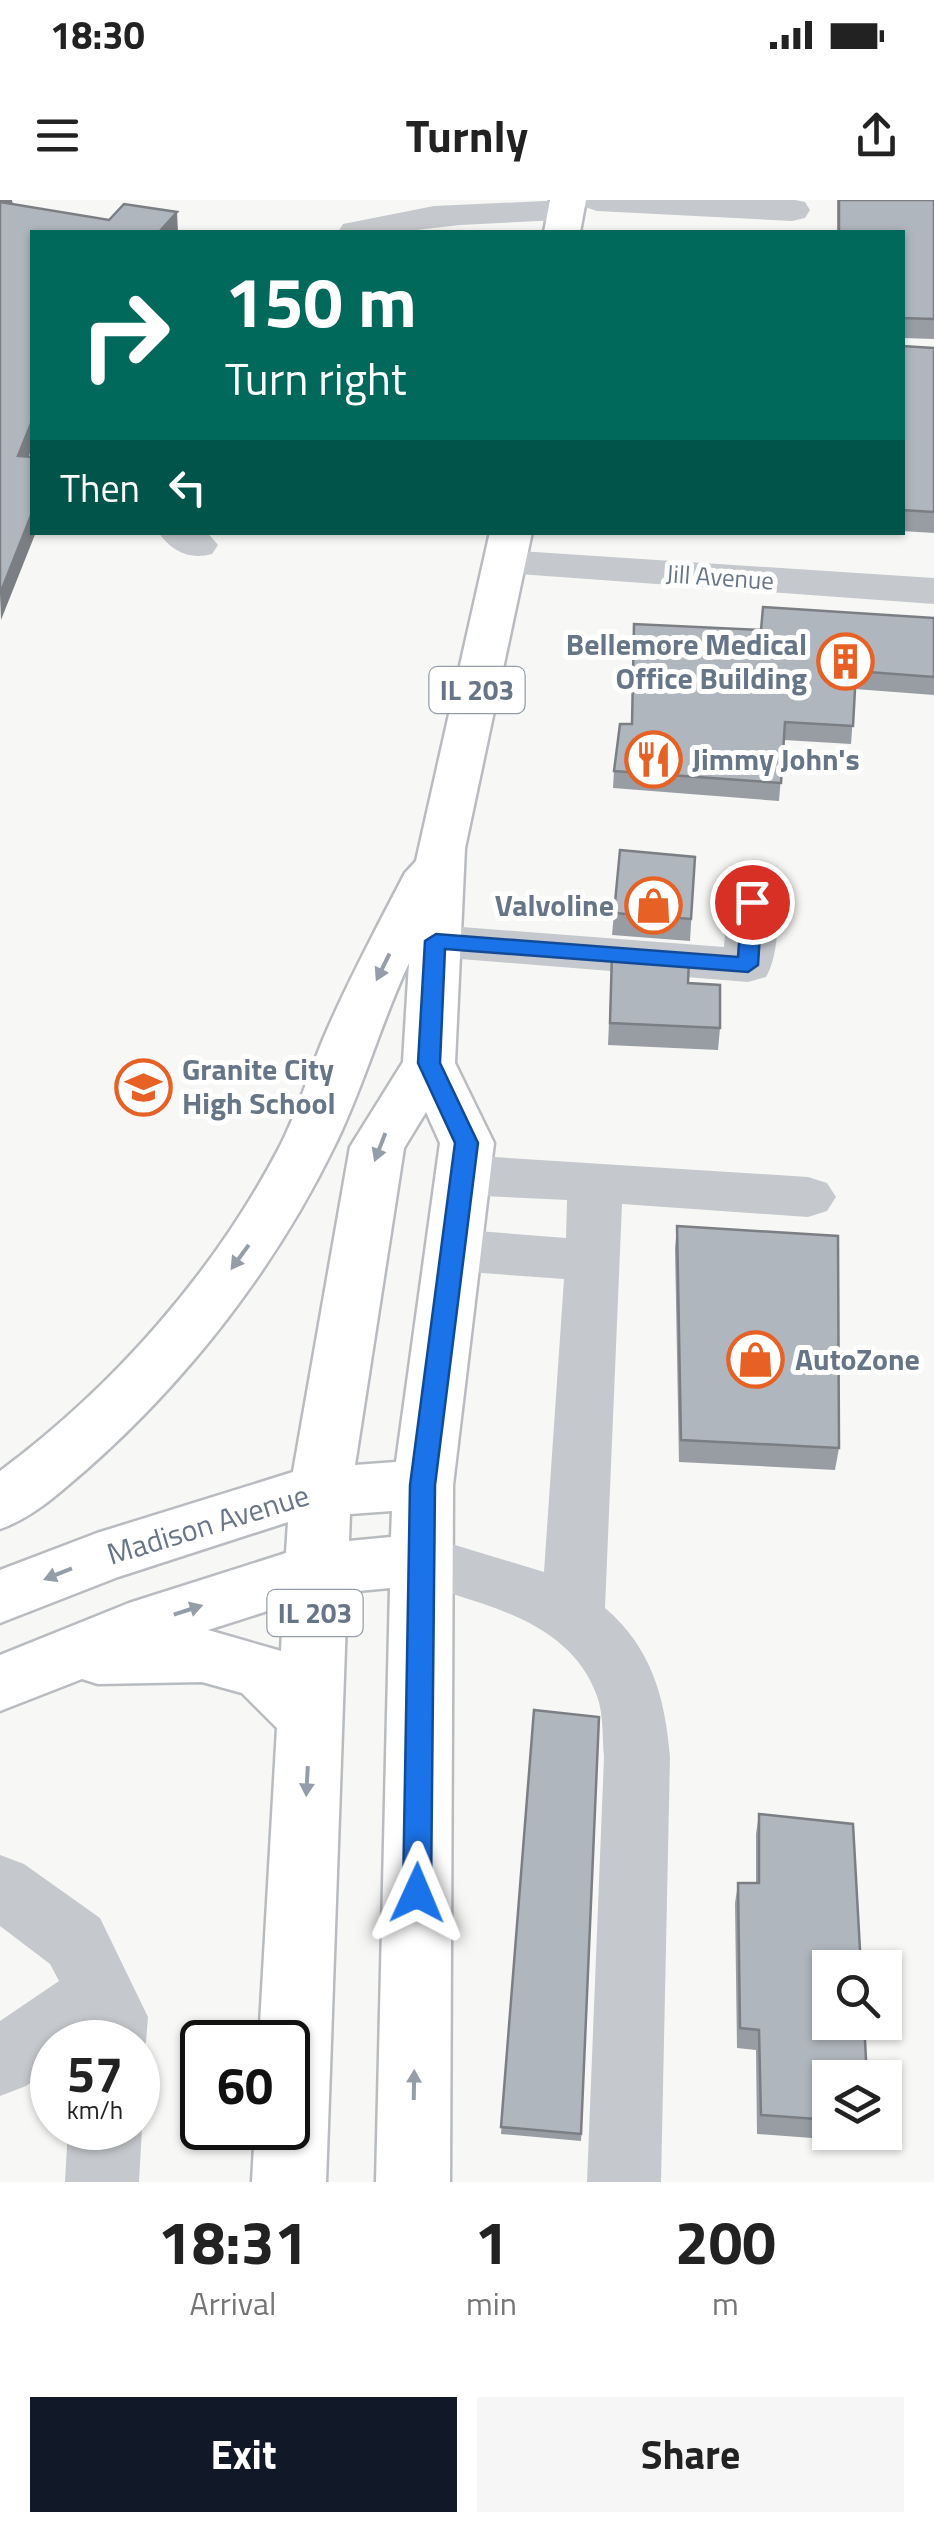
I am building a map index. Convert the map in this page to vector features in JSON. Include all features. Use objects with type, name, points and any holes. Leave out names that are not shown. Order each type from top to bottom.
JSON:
[{"type":"main road","name":"IL 203","points":[[414,2182],[422,1485],[466,1143],[429,1063],[441,848],[508,548]]},
{"type":"main road","points":[[0,1504],[32,1482],[116,1405],[203,1308],[259,1231],[304,1154],[354,1026],[441,848]]},
{"type":"main road","name":"IL 203","points":[[288,2182],[320,1491],[377,1147],[429,1063]]},
{"type":"main road","name":"Madison Avenue","points":[[0,1597],[97,1558],[274,1500],[320,1491],[422,1485]]},
{"type":"main road","points":[[0,1684],[151,1622],[317,1569],[422,1560]]},
{"type":"main road","points":[[65,1657],[202,1655],[263,1672],[310,1718]]},
{"type":"street","points":[[363,230],[394,221],[489,212],[792,210]]},
{"type":"street","name":"Jill Avenue","points":[[508,548],[934,591]]},
{"type":"street","points":[[436,941],[748,965],[752,902]]},
{"type":"street","points":[[462,1175],[808,1197]]},
{"type":"street","points":[[573,1617],[595,1182]]},
{"type":"street","points":[[453,1250],[593,1261]]},
{"type":"street","points":[[422,1560],[516,1584],[573,1617],[616,1662],[632,1700],[637,1758],[624,2182]]},
{"type":"street","points":[[0,1886],[75,1941],[105,2018],[0,2062]]},
{"type":"street","points":[[102,2182],[104,2150]]},
{"type":"building","points":[[839,200],[934,200],[934,319],[905,318],[905,230],[839,230]]},
{"type":"building","points":[[0,202],[109,220],[124,204],[177,212],[161,230],[30,230],[30,426],[18,456],[30,457],[30,518],[0,594]]},
{"type":"building","points":[[905,346],[934,348],[934,512],[905,510]]},
{"type":"building","points":[[763,607],[934,618],[934,677],[856,671],[853,726],[785,722],[781,783],[614,771],[620,724],[632,724],[634,624],[761,630]]},
{"type":"building","name":"Valvoline","points":[[620,850],[695,857],[691,919],[614,913]]},
{"type":"building","points":[[612,953],[689,959],[688,983],[720,985],[720,1028],[610,1023]]},
{"type":"building","name":"AutoZone","points":[[677,1226],[838,1236],[839,1448],[681,1440]]},
{"type":"building","points":[[534,1710],[599,1717],[581,2134],[501,2127]]},
{"type":"building","points":[[759,1814],[853,1824],[860,1950],[812,1950],[812,2040],[865,2040],[866,2060],[812,2060],[812,2119],[761,2115],[759,2030],[740,2028],[738,1883],[759,1883]]},
{"type":"place","name":"Bellemore Medical Office Building","points":[[846,662]]},
{"type":"place","name":"Jimmy John's","points":[[653,760]]},
{"type":"place","name":"Valvoline","points":[[653,906]]},
{"type":"place","name":"Granite City High School","points":[[143,1087]]},
{"type":"place","name":"AutoZone","points":[[756,1360]]},
{"type":"route","points":[[417,1893],[422,1485],[466,1143],[429,1063],[436,941],[748,965],[752,902]]}]
